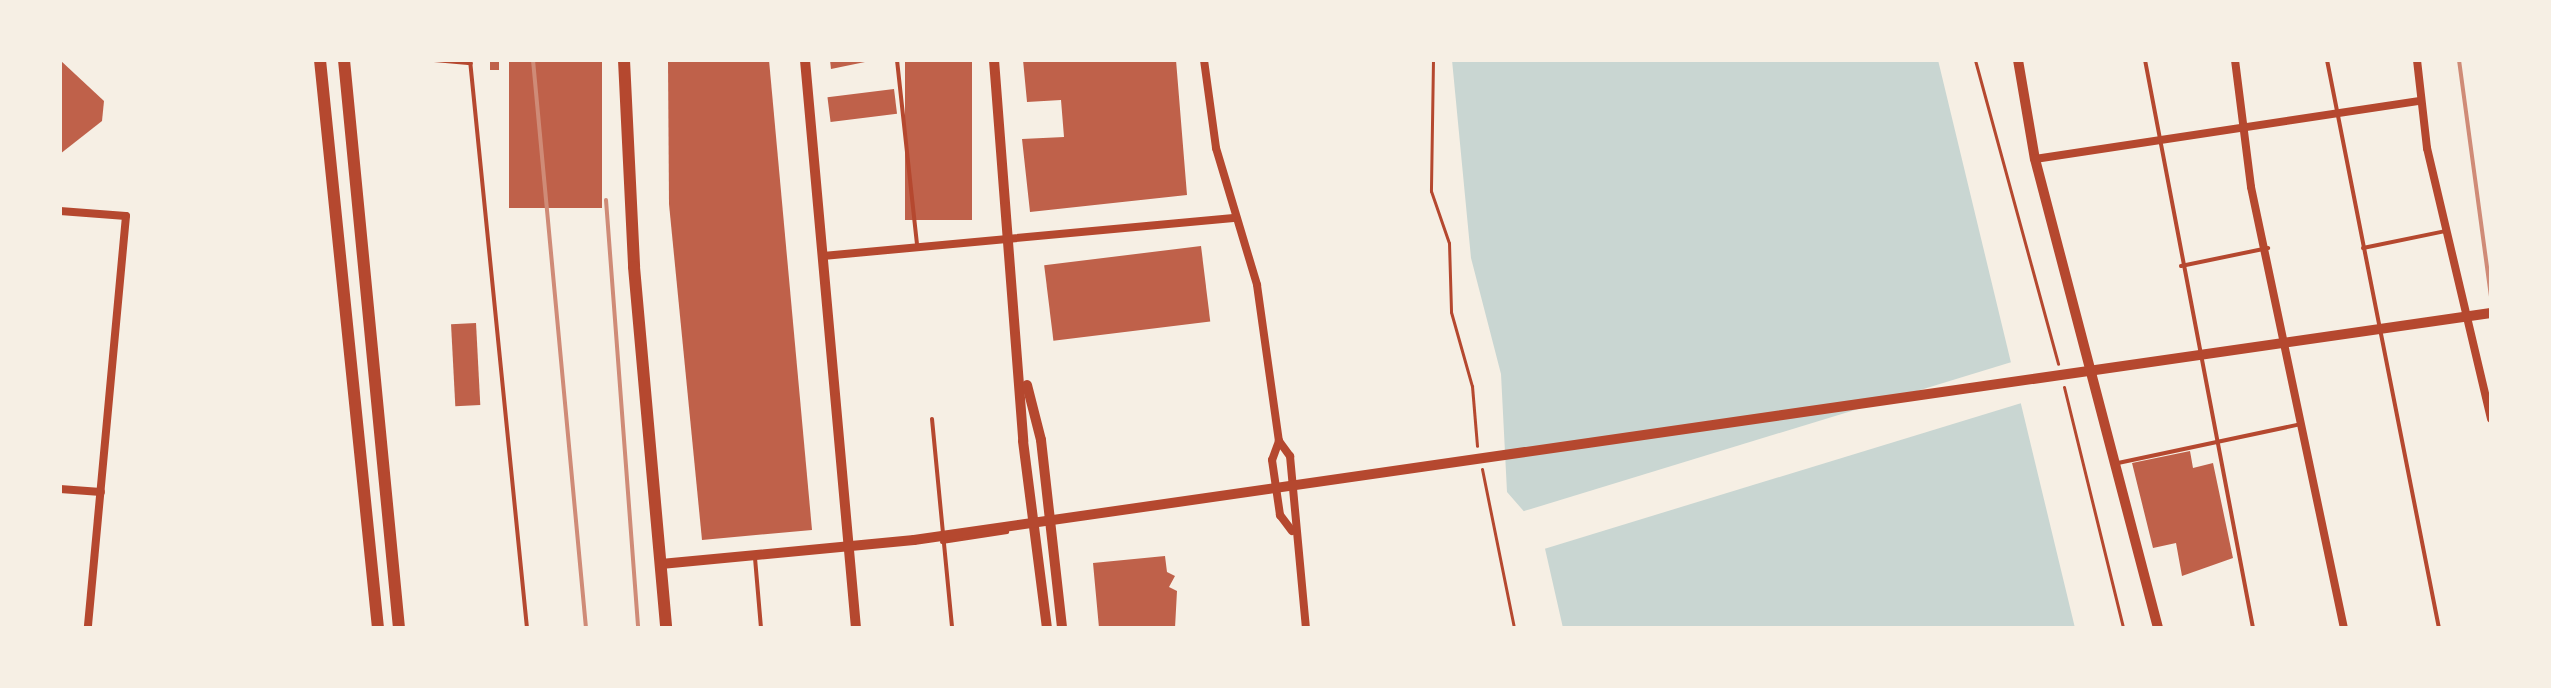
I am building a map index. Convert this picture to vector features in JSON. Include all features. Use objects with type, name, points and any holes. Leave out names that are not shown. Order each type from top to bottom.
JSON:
[{"type":"main road","points":[[320,60],[378,628]]},
{"type":"main road","points":[[344,60],[399,628]]},
{"type":"main road","points":[[624,60],[666,628]]},
{"type":"street","points":[[805,60],[856,628]]},
{"type":"street","points":[[994,60],[1023,369],[1032,528],[1047,628]]},
{"type":"street","points":[[1204,60],[1216,148],[1257,285],[1279,441],[1292,469],[1297,511],[1292,531],[1306,628]]},
{"type":"street","points":[[2018,60],[2035,159],[2118,463],[2158,628]]},
{"type":"street","points":[[2235,60],[2243,124],[2344,628]]},
{"type":"street","points":[[2417,60],[2420,101],[2491,419]]},
{"type":"street","points":[[2035,159],[2243,124],[2420,101]]},
{"type":"street","points":[[60,211],[126,216],[88,628]]},
{"type":"street","points":[[823,256],[917,244],[1012,239],[1236,218]]},
{"type":"street","points":[[661,564],[914,540],[2491,313]]},
{"type":"street","points":[[1023,369],[1041,440],[1062,628]]},
{"type":"street","points":[[1279,441],[1272,460],[1280,515],[1292,531]]},
{"type":"street","points":[[60,489],[101,492]]},
{"type":"lane","points":[[434,60],[470,62],[527,628]]},
{"type":"lane","points":[[897,60],[917,244]]},
{"type":"lane","points":[[2145,60],[2180,266],[2253,628]]},
{"type":"lane","points":[[2327,60],[2333,112],[2380,328],[2439,628]]},
{"type":"lane","points":[[2363,248],[2447,231]]},
{"type":"lane","points":[[2180,266],[2268,248]]},
{"type":"lane","points":[[932,419],[952,628]]},
{"type":"lane","points":[[2118,463],[2304,423]]},
{"type":"lane","points":[[942,542],[1032,528]]},
{"type":"lane","points":[[755,556],[761,628]]},
{"type":"path","points":[[1433,60],[1431,191],[1449,243],[1451,312],[1472,386],[1478,450]]},
{"type":"path","points":[[1975,60],[2062,379],[2123,628]]},
{"type":"path","points":[[1481,464],[1514,628]]},
{"type":"shaded area","points":[[1452,60],[1938,60],[2075,628],[1563,628],[1541,531],[1507,492],[1501,374],[1471,258]]},
{"type":"pier","points":[[2015,361],[2027,401],[1531,553],[1519,513]]},
{"type":"building","points":[[60,60],[104,101],[102,121],[60,154]]},
{"type":"building","points":[[490,60],[499,60],[499,70],[490,70]]},
{"type":"building","points":[[509,60],[602,60],[602,208],[509,208]]},
{"type":"building","points":[[668,60],[769,60],[812,530],[702,540],[669,204]]},
{"type":"building","points":[[830,60],[865,60],[865,62],[831,69]]},
{"type":"building","points":[[905,60],[972,60],[972,220],[905,220]]},
{"type":"building","points":[[1023,60],[1176,60],[1187,195],[1030,212],[1022,139],[1064,137],[1061,100],[1027,102]]},
{"type":"building","points":[[894,89],[897,114],[831,122],[827,97]]},
{"type":"building","points":[[1201,246],[1210,321],[1053,341],[1044,265]]},
{"type":"building","points":[[476,323],[480,405],[455,406],[451,324]]},
{"type":"building","points":[[2190,451],[2193,468],[2213,463],[2233,558],[2182,576],[2176,543],[2153,548],[2132,463]]},
{"type":"building","points":[[1165,556],[1167,572],[1175,576],[1169,587],[1177,591],[1175,628],[1099,628],[1093,563]]},
{"type":"railway","points":[[533,60],[586,628]]},
{"type":"railway","points":[[2459,60],[2491,298]]},
{"type":"railway","points":[[606,200],[638,628]]}]
